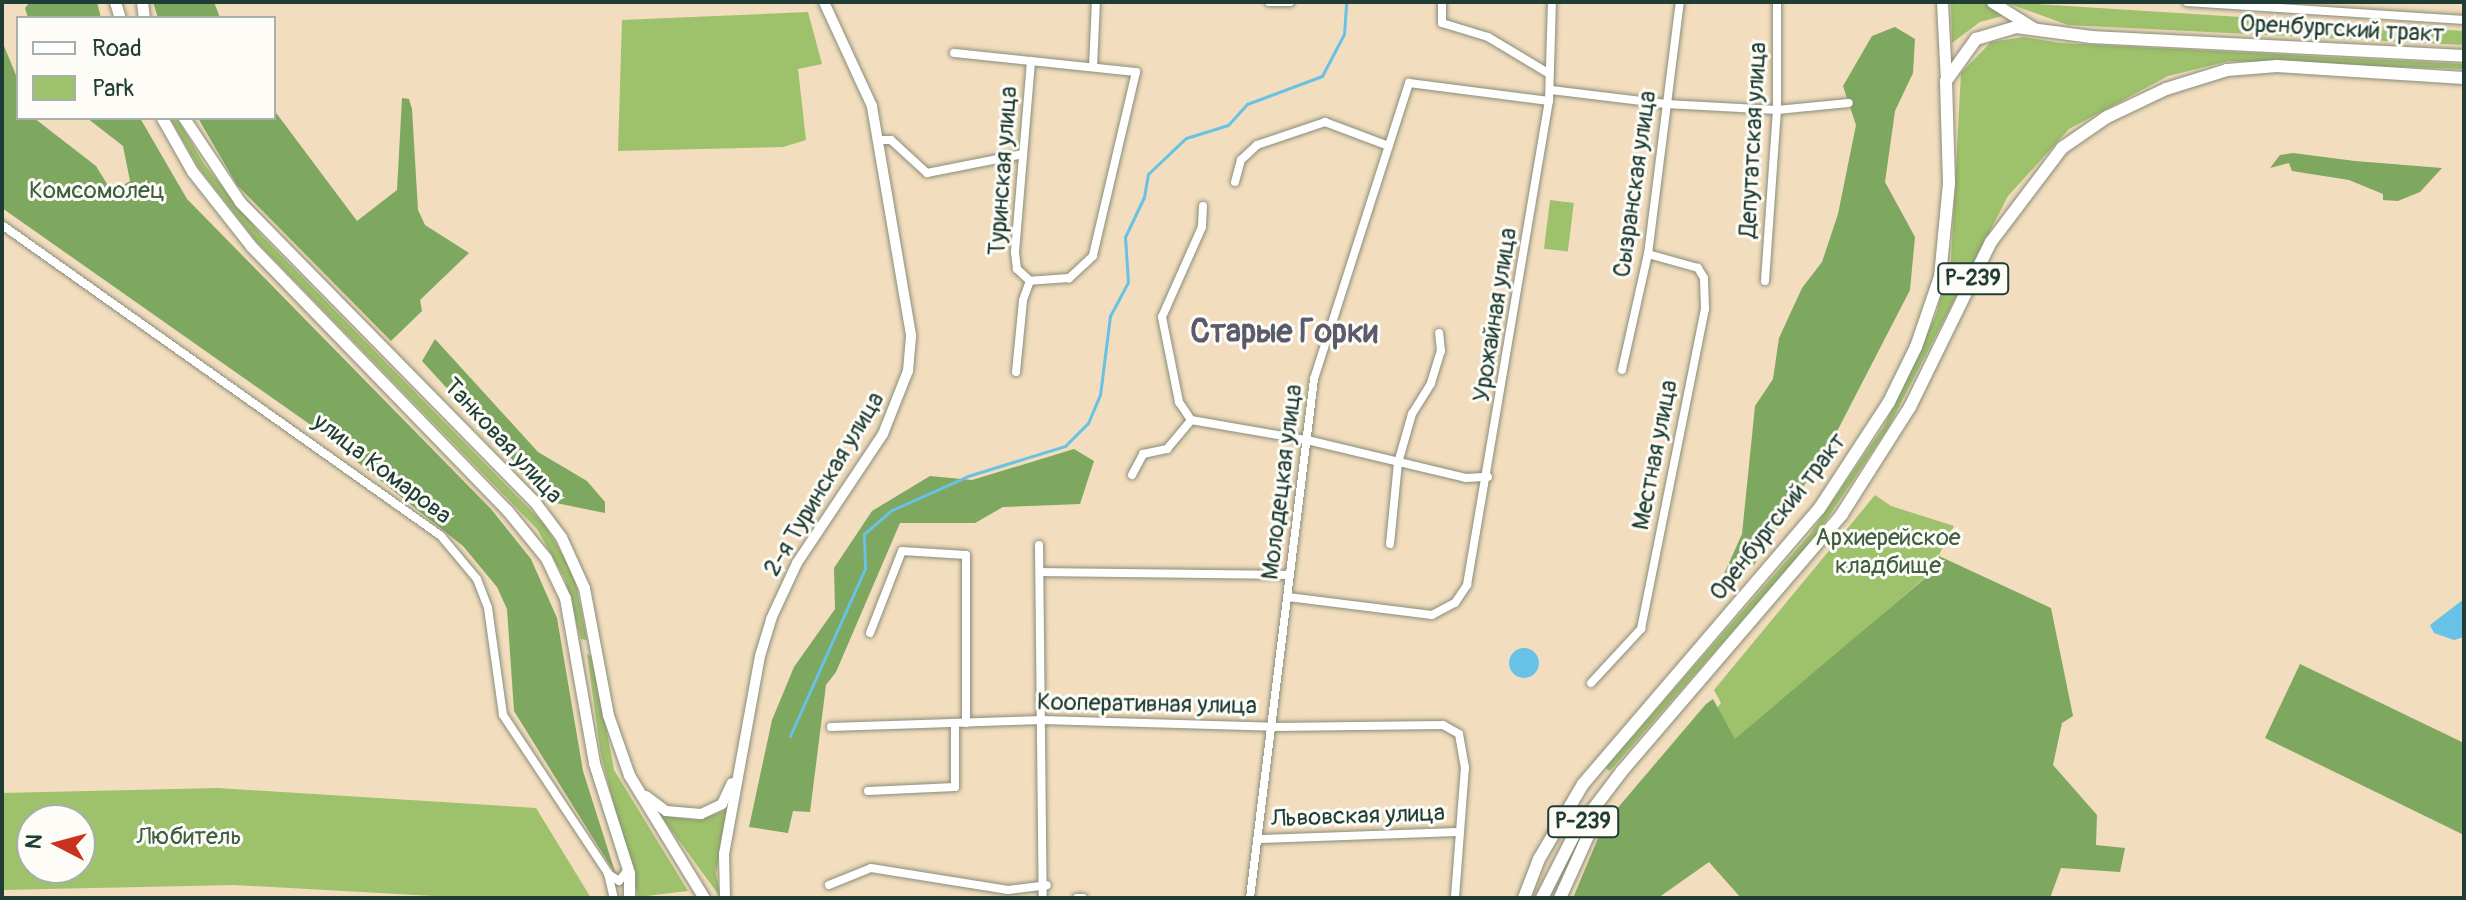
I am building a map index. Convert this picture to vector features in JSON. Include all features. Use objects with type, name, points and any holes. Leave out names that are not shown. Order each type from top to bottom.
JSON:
[{"type":"main road","points":[[1942,2],[1946,81]]},
{"type":"main road","points":[[1992,2],[2035,29]]},
{"type":"main road","name":"Оренбургский тракт","points":[[1524,898],[1539,859],[1583,784],[1819,509],[1889,402],[1920,336],[1940,277],[1949,183],[1946,81],[1976,39],[2002,29],[2035,29],[2107,38],[2464,56]]},
{"type":"main road","name":"Оренбургский тракт","points":[[1542,898],[1575,833],[1622,771],[1842,514],[1910,407],[1991,242],[2062,148],[2107,117],[2227,70],[2277,66],[2464,78]]},
{"type":"main road","name":"Танковая улица","points":[[163,120],[192,171],[251,246],[507,510],[546,558],[565,598],[594,763],[628,870],[629,898]]},
{"type":"main road","name":"Танковая улица","points":[[185,120],[249,212],[534,501],[561,537],[584,588],[608,715],[629,775],[704,898]]},
{"type":"main road","points":[[576,650],[596,645]]},
{"type":"main road","name":"Оренбургский тракт","points":[[1560,898],[1622,771]]},
{"type":"street","name":"2-я Туринская улица","points":[[725,898],[722,867],[760,656],[782,593],[883,434],[908,371],[911,335],[879,140],[867,89],[824,2]]},
{"type":"street","points":[[1093,67],[1096,2]]},
{"type":"street","points":[[1269,2],[1290,2]]},
{"type":"street","points":[[1442,2],[1442,23],[1488,37],[1548,73]]},
{"type":"street","name":"Урожайная улица","points":[[1288,597],[1432,615],[1455,603],[1467,585],[1488,477],[1551,90],[1548,73],[1552,2]]},
{"type":"street","name":"Сызранская улица","points":[[1622,370],[1648,254],[1680,2]]},
{"type":"street","name":"Депутатская улица","points":[[1765,281],[1777,110],[1777,2]]},
{"type":"street","points":[[2187,2],[2464,20]]},
{"type":"street","points":[[954,53],[1136,72],[1093,256],[1069,278],[1030,281]]},
{"type":"street","name":"Туринская улица","points":[[1016,372],[1023,300],[1030,281],[1017,269],[1015,252],[1031,61]]},
{"type":"street","name":"Молодецкая улица","points":[[1250,898],[1314,379],[1409,83],[1549,101]]},
{"type":"street","points":[[1551,90],[1666,104],[1777,110],[1849,103]]},
{"type":"street","points":[[1235,182],[1241,160],[1257,145],[1325,122],[1389,146]]},
{"type":"street","points":[[879,140],[891,140],[927,173],[1023,154]]},
{"type":"street","points":[[1203,206],[1202,227],[1162,317],[1179,402],[1191,420],[1307,440],[1466,478],[1488,477]]},
{"type":"street","name":"улица Комарова","points":[[2,225],[441,536],[477,579],[488,608],[498,694],[514,738],[608,873],[614,898]]},
{"type":"street","name":"Местная улица","points":[[1591,683],[1641,629],[1705,309],[1704,278],[1698,268],[1648,254]]},
{"type":"street","points":[[1390,544],[1398,463],[1412,414],[1431,383],[1441,351],[1439,333]]},
{"type":"street","points":[[1132,475],[1143,454],[1167,449],[1191,420]]},
{"type":"street","points":[[1039,545],[1047,885],[1043,898]]},
{"type":"street","points":[[870,633],[902,551],[966,555],[966,723]]},
{"type":"street","points":[[1040,572],[1290,575]]},
{"type":"street","name":"Кооперативная улица","points":[[831,727],[1042,720],[1273,727],[1426,722],[1459,734],[1465,767],[1460,832]]},
{"type":"street","points":[[868,791],[955,787],[955,723]]},
{"type":"street","points":[[629,775],[660,809],[701,814],[727,798],[742,750]]},
{"type":"street","points":[[1455,898],[1460,832]]},
{"type":"street","name":"Львовская улица","points":[[1258,839],[1460,832]]},
{"type":"street","points":[[829,885],[871,868],[1008,890],[1047,885]]},
{"type":"street","points":[[608,873],[619,881],[628,870]]},
{"type":"green space","points":[[30,2],[97,2],[100,16],[27,16],[25,8]]},
{"type":"green space","points":[[153,2],[214,2],[219,16],[157,16]]},
{"type":"green space","points":[[1951,2],[1985,2],[2002,16],[1980,22],[1952,43]]},
{"type":"green space","points":[[2004,2],[2464,31],[2464,45],[2068,25]]},
{"type":"green space","points":[[808,12],[822,64],[798,69],[806,140],[783,147],[618,151],[622,20]]},
{"type":"green space","points":[[1895,27],[1915,39],[1913,73],[1895,111],[1885,182],[1915,237],[1910,290],[1831,443],[1754,565],[1724,574],[1742,534],[1755,406],[1773,379],[1779,338],[1802,288],[1822,262],[1838,214],[1856,125],[1843,86],[1872,36]]},
{"type":"green space","points":[[2024,37],[2060,43],[2464,64],[2464,69],[2229,61],[2168,76],[2069,129],[2008,196],[1888,428],[1815,537],[1610,771],[1605,768],[1810,534],[1884,426],[1936,315],[1951,261],[1961,73],[1991,42]]},
{"type":"green space","name":"Комсомолец","points":[[2,41],[16,75],[16,120],[37,120],[96,166],[112,192],[130,181],[123,146],[90,120],[141,120],[187,199],[491,509],[531,559],[557,618],[583,771],[616,875],[514,711],[507,609],[497,587],[463,546],[308,423],[2,208]]},
{"type":"green space","points":[[402,98],[409,99],[412,109],[418,210],[425,225],[469,253],[420,300],[422,311],[391,341],[237,185],[199,120],[276,120],[276,113],[357,221],[397,190]]},
{"type":"green space","points":[[171,120],[178,120],[204,164],[261,235],[545,525],[574,574],[587,640],[581,639],[565,579],[537,529],[256,241],[199,168]]},
{"type":"green space","points":[[2293,153],[2442,168],[2420,192],[2398,201],[2383,200],[2383,194],[2349,180],[2292,171],[2289,163],[2270,168],[2280,155]]},
{"type":"green space","points":[[1550,200],[1574,203],[1568,252],[1544,249]]},
{"type":"green space","points":[[435,339],[538,452],[587,481],[605,502],[605,513],[551,502],[422,361]]},
{"type":"green space","points":[[1074,449],[1094,461],[1080,504],[1003,507],[975,523],[900,523],[836,672],[826,685],[810,812],[793,811],[788,833],[749,827],[772,720],[794,667],[835,609],[834,568],[872,511],[930,476],[972,480]]},
{"type":"green space","name":"Архиерейское кладбище","points":[[1875,495],[1891,506],[1954,526],[1929,574],[1647,818],[1637,810],[1721,703],[1714,690]]},
{"type":"green space","points":[[1939,556],[2051,608],[2073,716],[2062,723],[2053,765],[2097,815],[2096,845],[2125,848],[2120,872],[2061,868],[2050,898],[1741,898],[1709,862],[1658,898],[1573,898],[1604,824],[1706,704],[1713,699],[1735,739],[1930,574]]},
{"type":"green space","points":[[587,654],[593,657],[614,770],[688,891],[638,897],[601,755]]},
{"type":"green space","points":[[2300,664],[2464,743],[2464,835],[2265,738]]},
{"type":"green space","name":"Любитель","points":[[218,788],[536,808],[591,898],[469,898],[234,885],[2,890],[2,793]]},
{"type":"green space","points":[[727,810],[716,874],[721,898],[661,816],[699,820]]},
{"type":"water","points":[[2464,599],[2464,637],[2454,640],[2434,633],[2430,625]]},
{"type":"water","points":[[1524,648],[1530,649],[1538,657],[1538,669],[1530,677],[1524,678],[1518,677],[1510,669],[1509,663],[1510,657],[1518,649]]},
{"type":"waterway","points":[[790,736],[865,568],[864,534],[892,510],[968,476],[1065,446],[1088,423],[1100,395],[1110,316],[1128,282],[1125,237],[1144,197],[1148,174],[1186,138],[1228,125],[1247,104],[1322,76],[1344,34],[1346,2]]},
{"type":"district","name":"Старые Горки","points":[[1284,332]]}]
